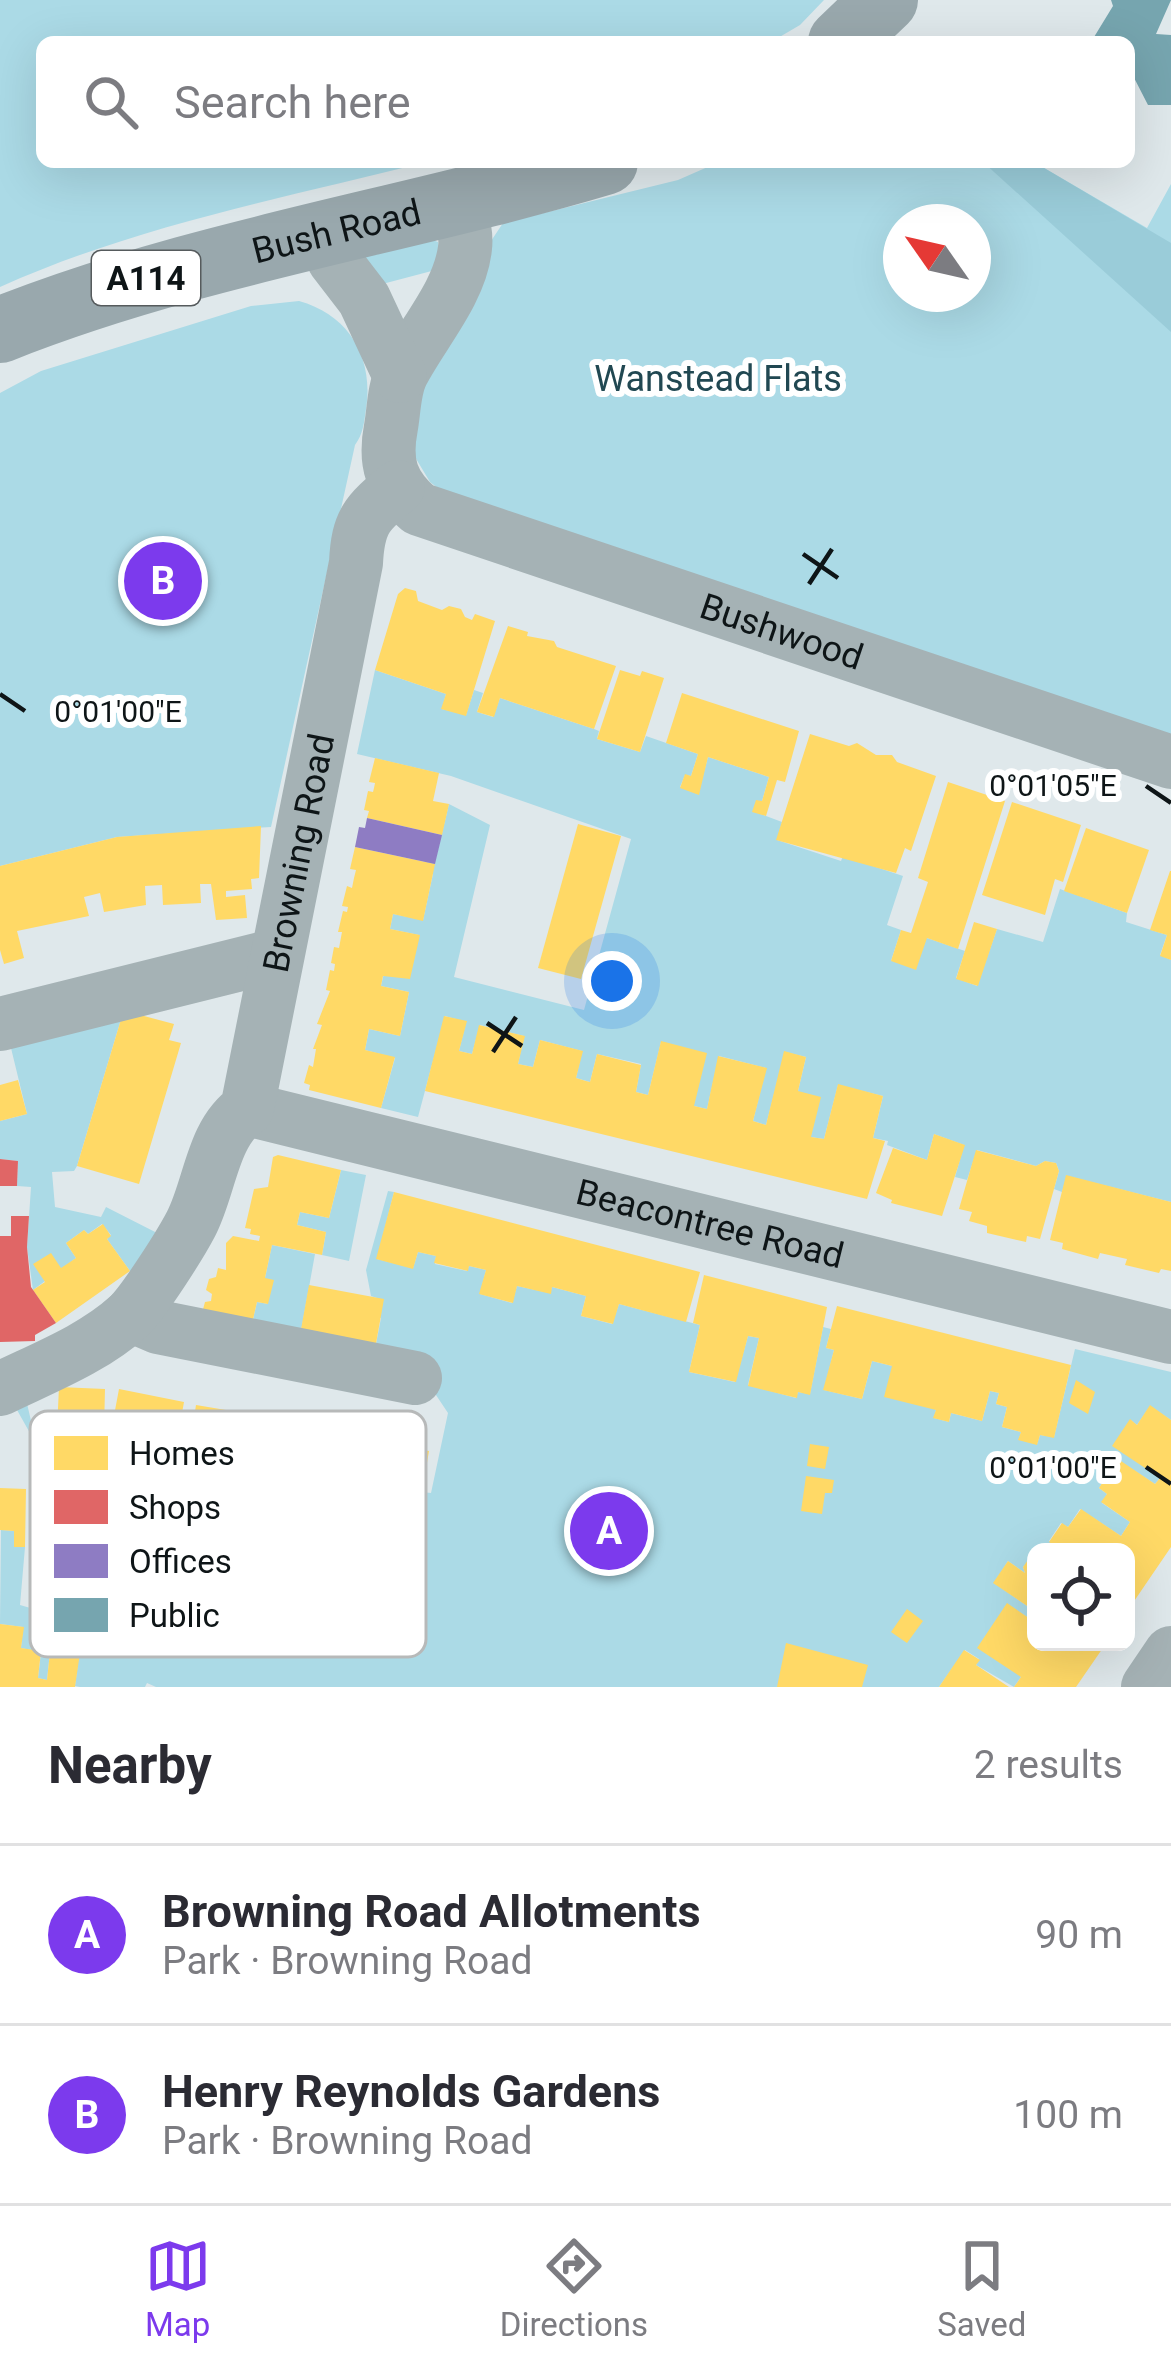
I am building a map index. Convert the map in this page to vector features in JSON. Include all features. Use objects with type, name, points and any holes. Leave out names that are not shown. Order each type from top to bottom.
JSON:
[{"type":"main road","points":[[847,36],[885,0]]},
{"type":"main road","name":"Bush Road","points":[[0,330],[130,282],[583,168]]},
{"type":"street","points":[[398,487],[387,468],[386,451],[400,376],[426,336],[465,254],[458,203]]},
{"type":"street","points":[[327,232],[334,260],[364,299],[400,376]]},
{"type":"street","name":"Bushwood","points":[[398,487],[419,509],[1171,762]]},
{"type":"street","name":"Browning Road","points":[[0,1389],[75,1352],[130,1315],[192,1223],[225,1134],[235,1117],[247,1109],[356,562],[357,536],[366,514],[398,487]]},
{"type":"street","points":[[0,1024],[277,956]]},
{"type":"street","name":"Beacontree Road","points":[[247,1109],[1171,1336]]},
{"type":"street","points":[[130,1315],[158,1327],[415,1378]]},
{"type":"street","points":[[1148,1687],[1171,1653]]},
{"type":"green space","points":[[0,0],[824,0],[800,25],[781,36],[36,36],[36,168],[402,168],[157,230],[0,287]]},
{"type":"green space","name":"Wanstead Flats","points":[[705,168],[1044,168],[1147,228],[1171,184],[1171,742],[457,503],[430,482],[415,457],[412,414],[489,244],[503,223],[678,180]]},
{"type":"green space","points":[[430,239],[438,242],[443,268],[371,287],[360,272],[366,253]]},
{"type":"green space","points":[[299,301],[345,328],[362,357],[368,391],[271,827],[117,837],[0,866],[0,393],[41,371],[251,306]]},
{"type":"green space","points":[[375,670],[446,694],[442,709],[466,715],[474,690],[483,693],[477,712],[493,717],[500,698],[594,729],[599,731],[597,739],[640,752],[646,736],[698,754],[691,776],[685,775],[680,787],[698,794],[708,757],[769,777],[762,801],[753,811],[782,822],[777,840],[903,876],[887,925],[901,930],[891,961],[927,938],[965,951],[956,978],[977,986],[997,929],[1043,942],[1060,889],[1127,913],[1126,922],[1167,935],[1160,955],[1171,960],[1171,1202],[1067,1176],[1062,1192],[1054,1189],[1059,1171],[1056,1163],[1045,1161],[1036,1166],[977,1150],[967,1180],[955,1177],[964,1145],[934,1134],[927,1160],[887,1145],[888,1141],[873,1138],[883,1096],[838,1085],[824,1139],[811,1137],[798,1091],[806,1057],[785,1052],[766,1125],[753,1121],[766,1068],[719,1056],[707,1109],[694,1106],[661,1042],[648,1095],[636,1092],[641,1064],[597,1054],[590,1082],[576,1078],[582,1051],[540,1040],[533,1067],[518,1064],[524,1036],[480,1025],[472,1054],[459,1051],[466,1022],[445,1016],[418,1117],[381,1108],[395,1058],[365,1050],[369,1029],[400,1036],[409,992],[381,986],[384,973],[419,935],[390,929],[393,914],[423,920],[433,874],[405,867],[436,858],[449,804],[490,825],[454,977],[584,1010],[631,839],[451,776],[357,754]]},
{"type":"green space","points":[[122,1016],[77,1166],[74,1171],[52,1172],[55,1207],[101,1217],[106,1207],[161,1235],[136,1273],[107,1239],[111,1235],[102,1224],[88,1234],[84,1230],[66,1243],[76,1258],[33,1290],[27,1247],[31,1187],[17,1186],[18,1161],[0,1159],[0,1121],[27,1114],[11,1048]]},
{"type":"green space","points":[[341,1170],[366,1175],[349,1261],[322,1255],[326,1232],[297,1225],[300,1212],[329,1218]]},
{"type":"green space","points":[[388,1191],[394,1192],[377,1259],[413,1268],[418,1252],[436,1256],[435,1264],[486,1270],[480,1294],[512,1303],[517,1286],[550,1293],[552,1287],[586,1296],[581,1316],[612,1324],[619,1304],[700,1325],[689,1372],[735,1382],[748,1336],[759,1338],[748,1385],[796,1398],[798,1392],[810,1394],[823,1327],[831,1329],[826,1348],[834,1350],[824,1390],[862,1399],[872,1361],[892,1366],[936,1410],[934,1418],[949,1422],[951,1413],[982,1421],[990,1391],[999,1393],[996,1404],[1007,1407],[1002,1427],[1021,1432],[1019,1439],[1037,1444],[1040,1435],[1054,1437],[1075,1349],[1171,1372],[1171,1420],[1150,1406],[1137,1425],[1131,1420],[1160,1478],[1155,1484],[1118,1460],[1099,1488],[1107,1494],[1102,1503],[1130,1522],[1121,1536],[1080,1509],[1068,1527],[1061,1523],[1052,1543],[1027,1543],[1025,1573],[1008,1561],[994,1583],[1027,1606],[1027,1617],[1007,1604],[1021,1677],[1014,1687],[976,1665],[979,1659],[965,1650],[939,1687],[75,1686],[79,1657],[426,1657],[426,1492],[431,1493],[448,1413],[436,1395],[413,1388],[375,1349],[381,1318],[374,1316],[377,1298],[371,1296],[366,1270]]},
{"type":"green space","points":[[272,1245],[315,1254],[298,1348],[251,1328],[257,1302],[268,1304],[265,1278]]},
{"type":"green space","points":[[25,1395],[30,1433],[12,1401]]},
{"type":"green space","points":[[1,1530],[14,1531],[14,1547],[25,1547],[20,1605],[30,1608],[30,1650],[21,1648],[23,1627],[0,1624]]},
{"type":"green space","points":[[40,1657],[49,1657],[47,1680],[38,1678]]},
{"type":"shaded area","points":[[990,168],[1044,168],[1171,243],[1171,332]]},
{"type":"building: Homes","points":[[405,588],[416,591],[418,601],[442,610],[449,606],[461,609],[472,620],[475,614],[495,621],[466,716],[441,709],[446,694],[375,670],[398,594]]},
{"type":"building: Homes","points":[[508,626],[616,666],[594,729],[500,698],[494,717],[477,712]]},
{"type":"building: Homes","points":[[620,670],[664,678],[640,752],[597,739]]},
{"type":"building: Homes","points":[[682,693],[799,731],[785,782],[777,780],[766,816],[752,812],[756,800],[762,801],[769,777],[708,757],[699,795],[680,788],[685,774],[691,776],[698,754],[666,743]]},
{"type":"building: Homes","points":[[810,734],[849,746],[857,743],[876,755],[892,755],[897,762],[936,776],[911,851],[905,848],[896,873],[776,840]]},
{"type":"building: Homes","points":[[375,758],[439,773],[433,801],[449,804],[442,835],[367,818],[369,811],[364,810],[368,791],[374,788],[375,783],[369,782]]},
{"type":"building: Homes","points":[[948,782],[1005,801],[958,949],[927,938],[916,970],[891,961],[901,930],[911,933],[928,882],[918,878]]},
{"type":"building: Homes","points":[[1012,802],[1081,825],[1063,882],[1055,879],[1045,915],[982,895]]},
{"type":"building: Homes","points":[[578,824],[621,836],[581,979],[538,968]]},
{"type":"building: Homes","points":[[261,826],[259,878],[251,879],[252,889],[226,891],[226,897],[245,895],[247,918],[216,920],[211,884],[200,884],[201,903],[163,905],[162,885],[145,886],[146,905],[104,912],[100,893],[84,897],[89,916],[17,931],[24,958],[4,964],[0,866],[117,837]]},
{"type":"building: Homes","points":[[1086,828],[1149,850],[1127,913],[1064,891]]},
{"type":"building: Homes","points":[[355,847],[435,864],[423,921],[393,914],[390,929],[420,935],[410,979],[383,976],[381,986],[409,992],[400,1036],[369,1029],[365,1050],[395,1057],[381,1108],[309,1090],[310,1085],[304,1083],[309,1065],[313,1067],[313,1049],[322,1025],[317,1024],[330,991],[326,990],[330,970],[334,971],[334,947],[339,948],[342,932],[338,932],[348,907],[342,906],[356,870],[350,869]]},
{"type":"building: Homes","points":[[1170,871],[1171,960],[1160,956],[1167,935],[1150,930]]},
{"type":"building: Homes","points":[[974,922],[997,929],[978,986],[956,979]]},
{"type":"building: Homes","points":[[122,1016],[174,1024],[169,1040],[181,1043],[139,1184],[77,1166]]},
{"type":"building: Homes","points":[[444,1016],[467,1021],[459,1051],[472,1054],[479,1025],[525,1036],[518,1064],[533,1067],[540,1040],[583,1051],[576,1078],[590,1082],[597,1054],[641,1065],[636,1092],[648,1095],[661,1041],[707,1053],[694,1106],[707,1109],[718,1056],[767,1068],[753,1121],[766,1125],[784,1051],[806,1057],[798,1091],[821,1097],[811,1137],[824,1139],[838,1084],[883,1096],[873,1138],[885,1141],[867,1199],[425,1091]]},
{"type":"building: Homes","points":[[18,1080],[27,1114],[0,1121],[0,1085]]},
{"type":"building: Homes","points":[[934,1134],[965,1145],[942,1216],[891,1203],[876,1193],[893,1148],[927,1160]]},
{"type":"building: Homes","points":[[976,1150],[1036,1166],[1045,1161],[1056,1163],[1059,1171],[1040,1239],[1027,1236],[1026,1242],[987,1233],[987,1226],[969,1221],[972,1212],[959,1209]]},
{"type":"building: Homes","points":[[273,1157],[341,1170],[329,1218],[300,1212],[297,1225],[326,1232],[322,1255],[272,1245],[265,1278],[274,1280],[268,1304],[257,1302],[251,1328],[202,1313],[205,1302],[211,1301],[212,1294],[206,1290],[209,1279],[216,1277],[218,1268],[226,1270],[226,1243],[233,1236],[259,1241],[260,1236],[245,1228],[254,1189],[268,1187]]},
{"type":"building: Homes","points":[[1066,1175],[1171,1202],[1171,1271],[1125,1265],[1127,1259],[1100,1253],[1098,1259],[1062,1249],[1063,1243],[1050,1240]]},
{"type":"building: Homes","points":[[394,1192],[700,1272],[686,1322],[619,1304],[613,1324],[581,1316],[586,1296],[552,1287],[551,1294],[517,1286],[513,1303],[479,1294],[486,1270],[434,1263],[436,1256],[418,1252],[413,1269],[376,1259]]},
{"type":"building: Homes","points":[[103,1224],[111,1236],[107,1239],[130,1271],[56,1323],[33,1290],[45,1282],[33,1264],[51,1253],[61,1268],[76,1258],[66,1243]]},
{"type":"building: Homes","points":[[704,1275],[827,1307],[810,1395],[798,1392],[797,1398],[748,1386],[759,1338],[748,1336],[736,1382],[689,1372],[700,1325],[693,1323]]},
{"type":"building: Homes","points":[[309,1285],[384,1299],[375,1349],[300,1335]]},
{"type":"building: Homes","points":[[837,1306],[1071,1365],[1054,1438],[1040,1435],[1037,1445],[1018,1440],[1021,1432],[1002,1427],[1007,1407],[996,1404],[999,1393],[990,1391],[982,1421],[951,1413],[949,1422],[933,1418],[936,1410],[884,1397],[892,1366],[872,1361],[862,1399],[823,1390],[834,1350],[826,1348]]},
{"type":"building: Homes","points":[[1076,1380],[1095,1392],[1088,1414],[1069,1403]]},
{"type":"building: Homes","points":[[59,1387],[105,1389],[104,1411],[58,1411]]},
{"type":"building: Homes","points":[[119,1389],[184,1402],[182,1411],[115,1411]]},
{"type":"building: Homes","points":[[196,1405],[232,1411],[195,1411]]},
{"type":"building: Homes","points":[[1150,1405],[1171,1420],[1171,1547],[1135,1600],[1135,1543],[1049,1542],[1062,1523],[1068,1527],[1081,1509],[1121,1536],[1130,1522],[1101,1502],[1107,1494],[1099,1488],[1118,1459],[1155,1484],[1160,1478],[1112,1446],[1130,1419],[1137,1425]]},
{"type":"building: Homes","points":[[810,1444],[829,1447],[825,1469],[807,1466]]},
{"type":"building: Homes","points":[[806,1476],[834,1480],[832,1493],[825,1493],[822,1514],[801,1511]]},
{"type":"building: Homes","points":[[0,1488],[26,1489],[25,1547],[14,1547],[14,1531],[0,1530]]},
{"type":"building: Homes","points":[[1008,1561],[1025,1573],[1027,1561],[1027,1606],[993,1583]]},
{"type":"building: Homes","points":[[1007,1603],[1027,1617],[1027,1651],[1101,1651],[1076,1687],[1014,1687],[1021,1677],[977,1648]]},
{"type":"building: Homes","points":[[907,1609],[923,1621],[907,1643],[891,1632]]},
{"type":"building: Homes","points":[[0,1624],[24,1627],[21,1648],[30,1649],[30,1657],[40,1657],[38,1678],[47,1680],[49,1657],[79,1657],[75,1687],[0,1687]]},
{"type":"building: Homes","points":[[786,1643],[868,1665],[862,1687],[777,1687]]},
{"type":"building: Homes","points":[[964,1650],[980,1660],[976,1665],[1009,1687],[939,1687]]},
{"type":"building: Shops","points":[[0,1159],[18,1161],[17,1186],[0,1186]]},
{"type":"building: Shops","points":[[11,1216],[29,1216],[31,1287],[56,1323],[35,1335],[35,1341],[0,1342],[0,1236],[11,1236]]},
{"type":"building: Offices","points":[[367,818],[442,835],[435,864],[355,847],[359,827],[365,828]]},
{"type":"building: Public","points":[[1111,0],[1171,0],[1156,34],[1171,35],[1171,105],[1148,105],[1135,80],[1135,36],[1095,36],[1113,6]]},
{"type":"place","name":"Henry Reynolds Gardens","points":[[163,581]]},
{"type":"place","name":"Browning Road Allotments","points":[[609,1531]]}]
